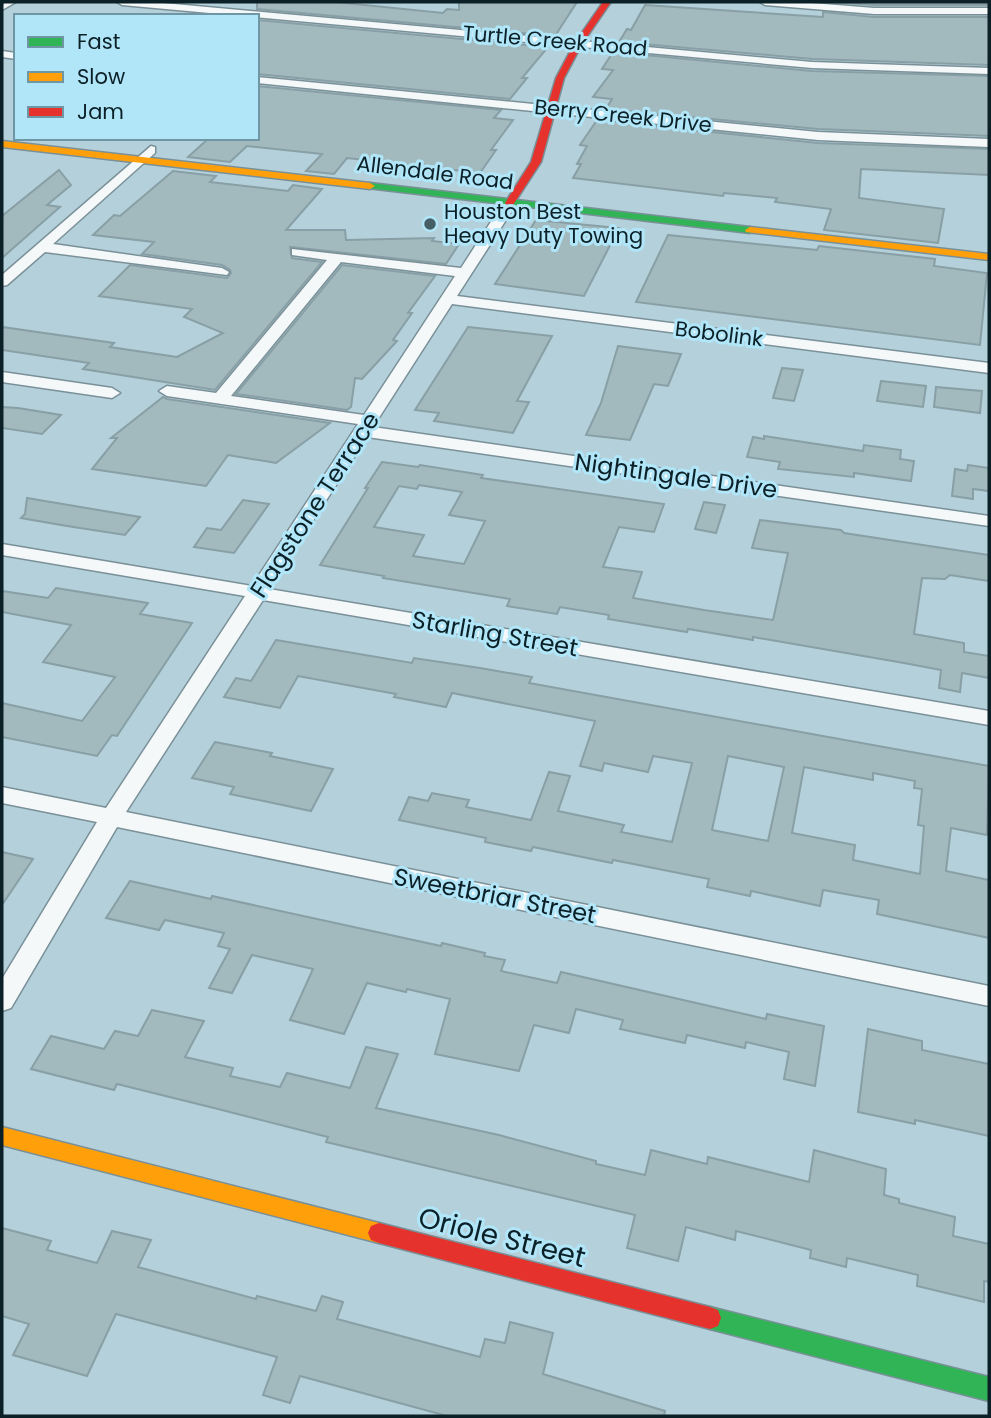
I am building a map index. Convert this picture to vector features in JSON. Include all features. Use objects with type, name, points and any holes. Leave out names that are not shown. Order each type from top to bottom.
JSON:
[{"type":"main road","name":"Flagstone Terrace","points":[[513,197],[537,158],[549,109],[562,72],[578,43],[607,2]]},
{"type":"main road","name":"Allendale Road","points":[[57,140],[145,156]]},
{"type":"main road","name":"Allendale Road","points":[[2,144],[145,156],[978,247],[989,257]]},
{"type":"main road","name":"Oriole Street","points":[[2,1136],[989,1389]]},
{"type":"street","points":[[2,8],[11,2]]},
{"type":"street","name":"Turtle Creek Road","points":[[122,2],[255,14]]},
{"type":"street","points":[[765,2],[874,11],[989,11]]},
{"type":"street","name":"Turtle Creek Road","points":[[259,14],[851,68],[989,72]]},
{"type":"street","name":"Berry Creek Drive","points":[[259,80],[831,137],[989,144]]},
{"type":"street","points":[[2,282],[145,156]]},
{"type":"street","name":"Flagstone Terrace","points":[[2,1000],[111,818],[259,594],[513,197]]},
{"type":"street","points":[[42,247],[222,272]]},
{"type":"street","points":[[297,252],[466,273]]},
{"type":"street","points":[[220,399],[337,257]]},
{"type":"street","name":"Bobolink","points":[[449,299],[989,368]]},
{"type":"street","points":[[2,377],[112,393]]},
{"type":"street","name":"Nightingale Drive","points":[[167,391],[367,426],[989,522]]},
{"type":"street","name":"Starling Street","points":[[2,549],[989,718]]},
{"type":"street","name":"Sweetbriar Street","points":[[2,795],[989,996]]},
{"type":"building","points":[[257,2],[335,2],[443,13],[447,9],[459,10],[459,2],[577,2],[555,36],[257,9]]},
{"type":"building","points":[[829,2],[989,2],[989,5],[874,5]]},
{"type":"building","points":[[645,5],[823,17],[823,12],[874,17],[989,17],[989,65],[812,59],[619,42],[627,29],[631,30]]},
{"type":"building","points":[[259,20],[548,47],[522,78],[527,78],[510,99],[259,74]]},
{"type":"building","points":[[613,52],[812,71],[989,76],[989,136],[818,129],[606,109],[612,99],[593,97],[613,70],[602,69]]},
{"type":"building","points":[[259,86],[501,110],[494,118],[513,120],[491,150],[496,150],[480,173],[347,158],[334,174],[306,171],[322,154],[247,146],[230,162],[188,157],[207,140],[259,140]]},
{"type":"building","points":[[597,120],[818,143],[989,149],[989,175],[861,169],[859,198],[944,209],[938,243],[824,230],[831,209],[775,202],[777,198],[724,193],[723,196],[573,178],[587,146],[580,145]]},
{"type":"building","points":[[59,170],[71,185],[47,205],[60,207],[2,258],[2,216]]},
{"type":"building","points":[[173,171],[216,176],[210,182],[288,191],[293,185],[322,189],[286,230],[345,230],[346,240],[434,238],[432,241],[459,244],[446,264],[290,247],[292,258],[322,262],[215,390],[83,369],[89,363],[2,350],[2,327],[114,343],[110,347],[177,357],[223,333],[184,317],[192,309],[99,296],[130,265],[227,278],[231,273],[222,265],[142,254],[154,242],[93,235],[114,215],[120,216]]},
{"type":"building","points":[[536,220],[619,228],[584,296],[495,284]]},
{"type":"building","points":[[668,235],[817,250],[819,246],[935,259],[934,266],[987,273],[980,345],[636,302]]},
{"type":"building","points":[[342,265],[435,276],[408,313],[412,313],[393,340],[397,341],[362,379],[355,378],[351,407],[347,410],[236,394]]},
{"type":"building","points":[[468,327],[552,336],[517,401],[529,402],[513,433],[434,421],[439,413],[415,410]]},
{"type":"building","points":[[618,346],[681,354],[668,386],[654,384],[630,440],[586,435],[601,403]]},
{"type":"building","points":[[782,368],[803,370],[794,401],[773,398]]},
{"type":"building","points":[[881,381],[926,386],[923,407],[877,401]]},
{"type":"building","points":[[936,387],[982,391],[980,413],[934,407]]},
{"type":"building","points":[[163,397],[330,423],[276,463],[228,455],[206,486],[92,469],[117,438],[111,438]]},
{"type":"building","points":[[2,407],[61,415],[42,434],[2,428]]},
{"type":"building","points":[[764,436],[863,451],[864,445],[901,450],[900,459],[914,461],[911,481],[854,473],[854,477],[778,469],[780,462],[747,457],[753,437],[764,439]]},
{"type":"building","points":[[382,462],[418,467],[420,465],[483,475],[481,478],[664,504],[654,532],[619,527],[603,567],[642,572],[633,598],[773,620],[788,553],[752,548],[760,520],[841,530],[844,533],[989,555],[989,581],[950,575],[945,579],[922,578],[914,634],[964,643],[964,652],[989,656],[989,678],[962,673],[960,692],[939,688],[941,670],[753,637],[753,640],[688,629],[687,632],[608,619],[609,615],[560,607],[557,614],[507,606],[510,599],[320,565],[368,488],[365,488]],"holes":[[[419,485],[462,492],[449,515],[485,521],[464,564],[413,556],[424,535],[374,527],[399,486],[417,489]]]},
{"type":"building","points":[[968,465],[989,468],[989,491],[973,489],[973,499],[952,496],[955,469],[967,471]]},
{"type":"building","points":[[27,498],[140,517],[125,535],[67,526],[21,518],[25,514]]},
{"type":"building","points":[[243,500],[269,504],[234,553],[194,547],[207,528],[221,530]]},
{"type":"building","points":[[704,502],[725,505],[716,533],[695,529]]},
{"type":"building","points":[[56,588],[148,603],[140,614],[192,623],[117,736],[112,735],[97,756],[2,737],[2,703],[82,721],[115,677],[43,662],[71,625],[2,612],[2,591],[48,598]]},
{"type":"building","points":[[276,640],[412,663],[414,658],[532,677],[529,683],[989,766],[987,835],[951,828],[946,871],[989,880],[989,938],[877,914],[879,900],[823,890],[820,906],[751,891],[750,896],[707,887],[709,879],[533,847],[531,851],[485,842],[486,838],[399,820],[409,797],[428,801],[432,793],[469,800],[466,807],[531,820],[549,772],[570,776],[558,811],[624,825],[621,832],[672,842],[692,763],[653,756],[648,772],[604,763],[602,771],[580,766],[595,721],[452,693],[446,707],[394,697],[396,694],[298,676],[280,708],[224,697],[236,678],[251,681]],"holes":[[[728,756],[784,767],[768,841],[712,830]],[[804,767],[873,780],[873,773],[915,781],[914,788],[922,789],[918,825],[924,826],[920,874],[853,860],[855,845],[792,833]]]},
{"type":"building","points":[[215,742],[333,769],[311,811],[230,794],[234,787],[192,778]]},
{"type":"building","points":[[2,852],[33,859],[2,905]]},
{"type":"building","points":[[130,881],[485,953],[484,956],[505,960],[501,971],[557,983],[561,972],[766,1019],[767,1014],[824,1026],[815,1086],[784,1079],[789,1052],[746,1042],[745,1048],[687,1035],[685,1043],[620,1029],[623,1020],[576,1009],[569,1033],[534,1025],[519,1071],[435,1054],[450,999],[407,989],[406,992],[367,983],[344,1034],[290,1020],[313,969],[252,955],[232,993],[209,988],[230,949],[218,946],[224,933],[165,920],[159,930],[106,918]]},
{"type":"building","points":[[152,1010],[204,1021],[185,1057],[233,1068],[230,1076],[280,1087],[287,1073],[350,1088],[366,1047],[398,1054],[376,1108],[499,1135],[596,1161],[596,1164],[645,1175],[651,1150],[707,1164],[708,1157],[809,1182],[814,1150],[886,1169],[884,1195],[899,1199],[899,1203],[955,1217],[953,1236],[989,1244],[989,1282],[984,1281],[984,1302],[917,1286],[918,1275],[847,1258],[846,1267],[810,1258],[811,1250],[736,1231],[735,1240],[686,1227],[678,1261],[627,1248],[635,1215],[326,1142],[328,1137],[117,1084],[114,1090],[31,1069],[51,1036],[104,1049],[115,1031],[138,1036]]},
{"type":"building","points":[[868,1029],[922,1041],[922,1050],[989,1064],[989,1136],[915,1120],[915,1124],[858,1112]]},
{"type":"building","points":[[2,1228],[51,1241],[47,1250],[97,1263],[112,1231],[151,1240],[138,1267],[256,1299],[257,1296],[316,1311],[322,1296],[343,1302],[337,1319],[480,1357],[485,1339],[505,1343],[510,1322],[553,1333],[543,1374],[665,1411],[664,1416],[447,1416],[300,1376],[290,1403],[263,1395],[277,1357],[116,1314],[87,1376],[13,1355],[29,1324],[2,1316]]},
{"type":"traffic: fast","points":[[370,186],[750,230]]},
{"type":"traffic: fast","points":[[710,1318],[989,1389]]},
{"type":"traffic: slow","points":[[2,144],[370,186]]},
{"type":"traffic: slow","points":[[750,230],[989,257]]},
{"type":"traffic: slow","points":[[2,1136],[379,1233]]},
{"type":"traffic: jam","points":[[510,203],[536,162],[560,78],[578,44],[607,2]]},
{"type":"traffic: jam","points":[[379,1233],[710,1318]]},
{"type":"place","name":"Houston Best Heavy Duty Towing","points":[[430,224]]}]
